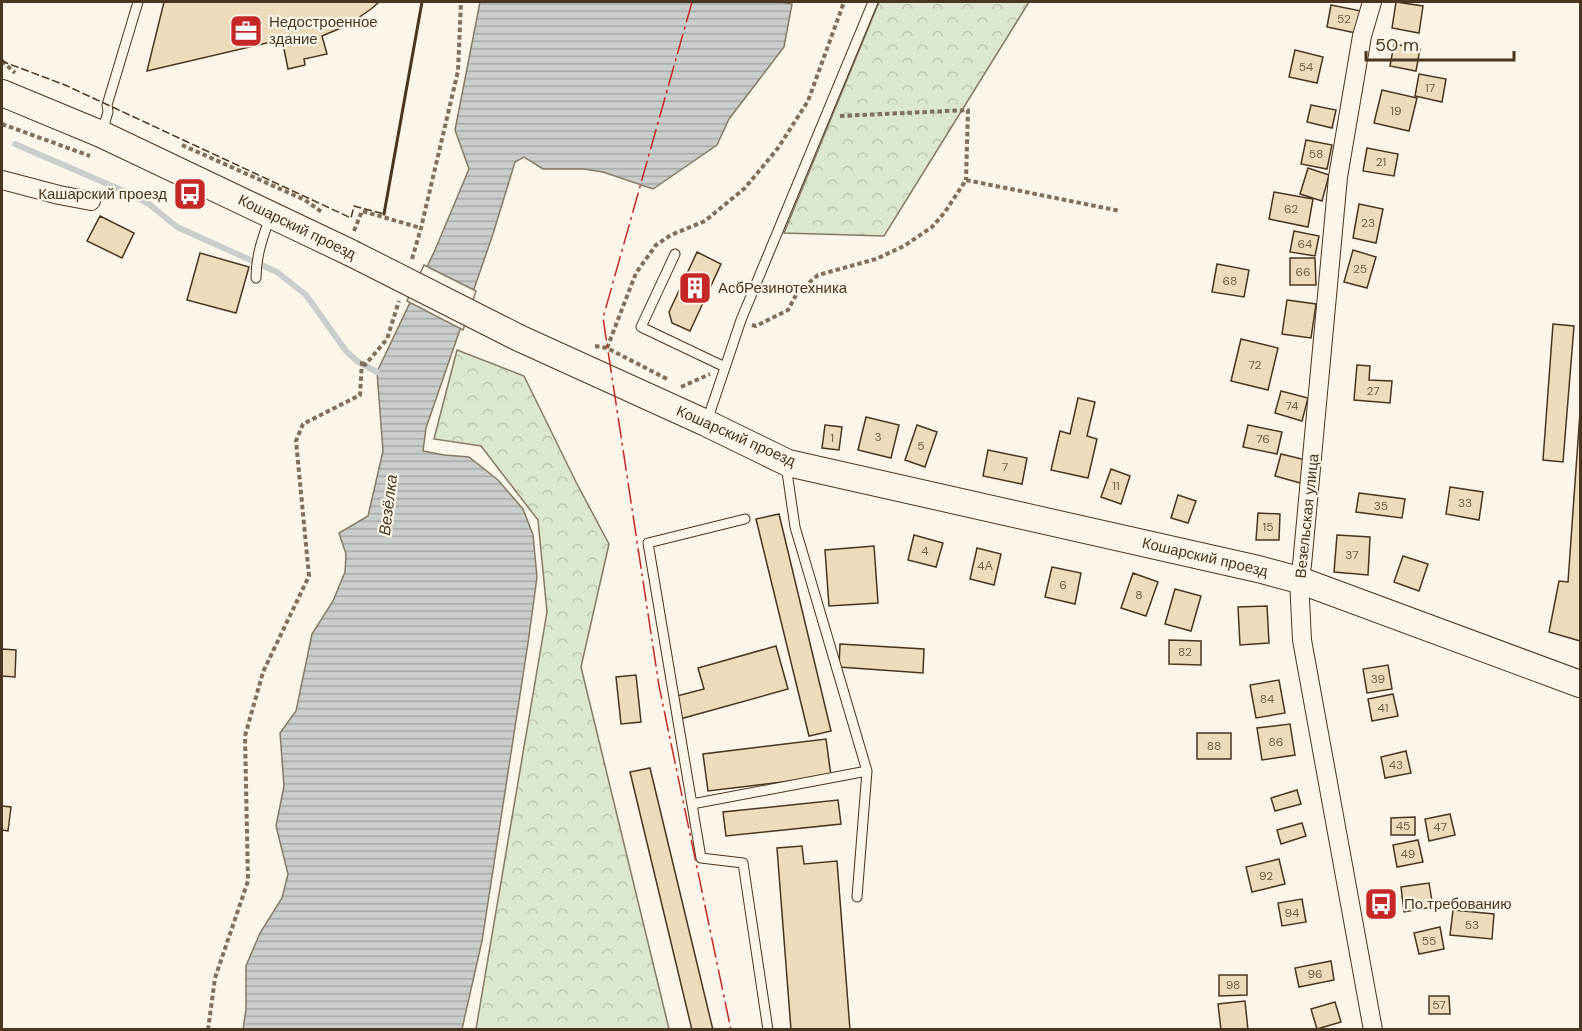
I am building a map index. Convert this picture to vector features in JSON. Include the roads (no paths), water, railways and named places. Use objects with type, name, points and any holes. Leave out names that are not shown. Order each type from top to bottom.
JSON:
[{"type":"street","name":"Везельская улица","points":[[1372,2],[1362,36],[1338,177],[1299,580],[1302,640],[1373,1029]]},
{"type":"street","name":"Кошарский проезд","points":[[2,93],[98,146],[271,215],[519,338],[789,463],[1299,580],[1581,684]]},
{"type":"street","points":[[2,180],[91,201]]},
{"type":"lane","points":[[98,146],[108,112],[107,105],[138,2]]},
{"type":"lane","points":[[706,423],[741,320],[873,2]]},
{"type":"lane","points":[[256,274],[261,240],[271,215]]},
{"type":"lane","points":[[675,254],[641,327],[725,367]]},
{"type":"lane","points":[[789,463],[787,472],[795,527],[867,771],[857,897]]},
{"type":"lane","points":[[745,519],[648,543],[700,858],[744,863],[768,1029]]},
{"type":"lane","points":[[692,804],[867,771]]},
{"type":"water","name":"Везёлка","points":[[480,2],[781,2],[792,4],[784,47],[729,119],[717,145],[653,189],[603,172],[584,169],[543,169],[524,157],[515,162],[493,234],[426,428],[423,451],[469,457],[498,480],[523,509],[533,535],[537,577],[482,941],[462,1029],[243,1030],[246,1009],[246,966],[260,933],[282,898],[288,874],[276,826],[284,786],[280,733],[296,711],[312,634],[333,601],[345,572],[346,554],[339,533],[368,516],[383,451],[377,372],[435,250],[469,169],[455,130]]},
{"type":"waterway","points":[[15,144],[126,192],[149,204],[177,227],[277,272],[306,295],[346,351],[357,361],[377,372]]},
{"type":"place","name":"Недостроенное здание","points":[[246,31]]},
{"type":"place","name":"Кашарский проезд","points":[[190,194]]},
{"type":"place","name":"АсбРезинотехника","points":[[695,288]]},
{"type":"place","name":"По требованию","points":[[1381,904]]}]
